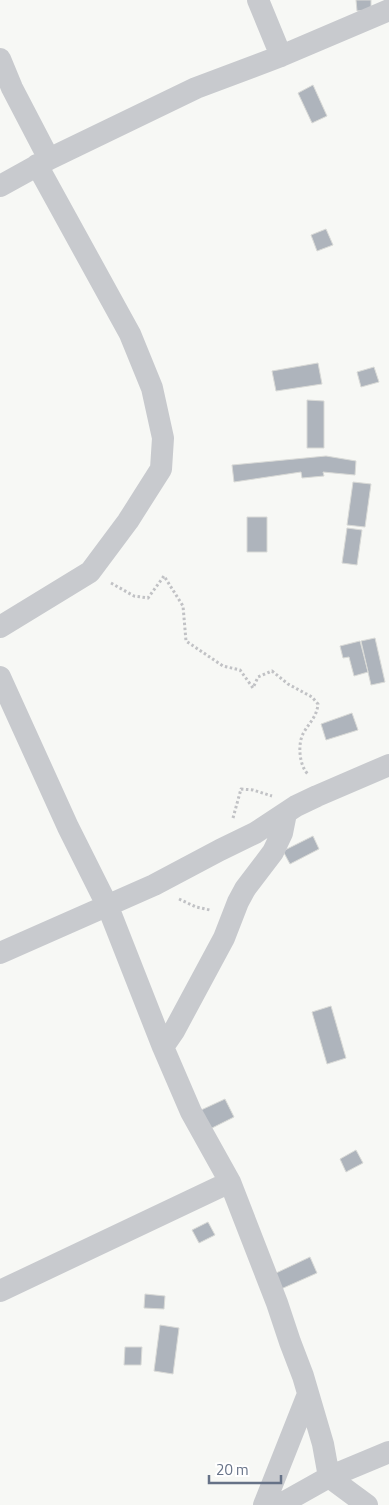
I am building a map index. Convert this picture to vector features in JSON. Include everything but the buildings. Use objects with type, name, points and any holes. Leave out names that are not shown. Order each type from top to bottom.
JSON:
[{"type":"street","points":[[258,0],[282,56]]},
{"type":"street","points":[[0,186],[43,162],[196,88],[282,56],[389,10]]},
{"type":"street","points":[[0,59],[43,162],[130,334],[152,388],[163,438],[161,469],[128,521],[90,572],[0,627]]},
{"type":"street","points":[[0,677],[68,827],[108,907],[163,1047],[191,1112],[230,1182],[277,1303],[308,1394],[323,1444],[330,1477],[367,1505]]},
{"type":"street","points":[[0,953],[108,907],[154,885],[255,833],[317,796],[389,765]]},
{"type":"street","points":[[163,1047],[174,1031],[224,938],[245,889],[273,852],[282,833],[286,814]]},
{"type":"street","points":[[0,1291],[230,1182]]},
{"type":"street","points":[[264,1505],[308,1394]]},
{"type":"street","points":[[279,1505],[330,1477],[389,1452]]},
{"type":"path","points":[[90,572],[134,596],[148,598],[164,576],[183,606],[186,641],[223,666],[240,670],[253,688],[258,677],[272,671],[288,684],[312,697],[318,704],[318,710],[303,733],[300,760],[307,774],[312,777],[317,796]]},
{"type":"path","points":[[154,885],[182,902],[196,908],[219,912],[232,919]]}]
